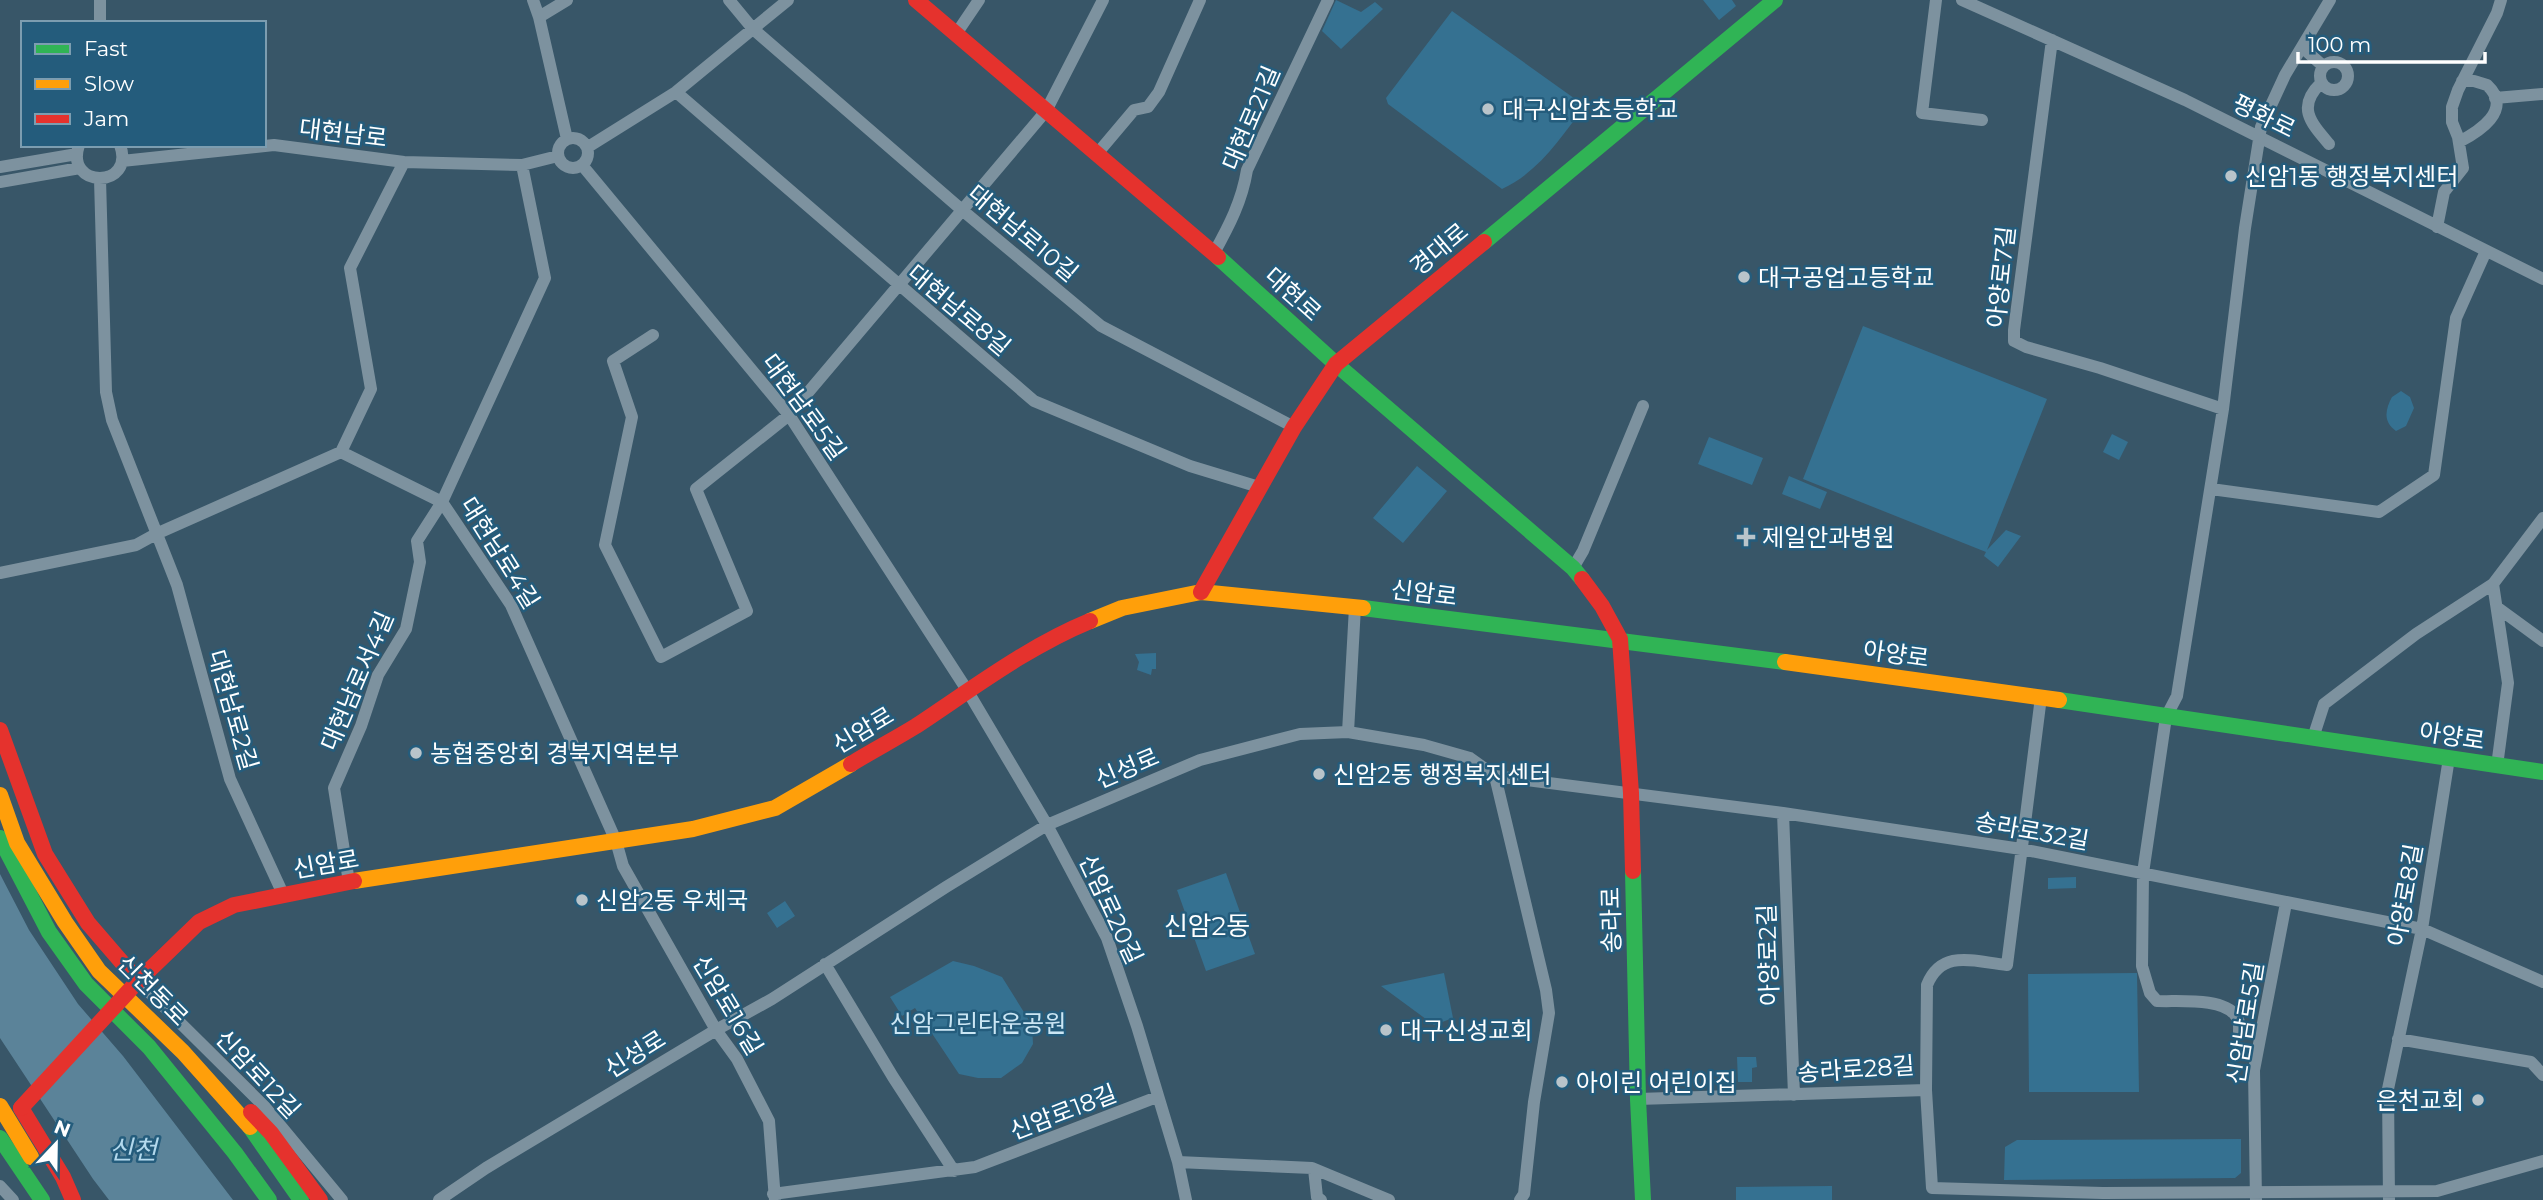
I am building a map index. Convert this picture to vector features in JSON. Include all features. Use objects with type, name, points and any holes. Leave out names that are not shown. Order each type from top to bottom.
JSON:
[{"type":"main road","name":"대현로","points":[[916,0],[1214,253],[1336,364],[1573,568],[1602,606],[1620,639]]},
{"type":"main road","name":"경대로","points":[[1202,592],[1294,427],[1336,364],[1775,0]]},
{"type":"main road","name":"신암로","points":[[0,1136],[21,1108],[175,943],[200,922],[234,905],[349,882],[693,829],[775,808],[915,726],[967,690],[1068,631],[1122,608],[1202,592],[1355,607],[1620,639]]},
{"type":"main road","name":"아양로","points":[[1620,639],[2041,697],[2543,772]]},
{"type":"main road","name":"송라로","points":[[1620,639],[1631,793],[1637,1099],[1643,1200]]},
{"type":"main road","points":[[0,730],[45,854],[88,923],[138,981]]},
{"type":"main road","name":"신천동로","points":[[0,795],[17,843],[72,932],[100,971],[183,1052],[255,1133],[301,1200]]},
{"type":"main road","name":"신천동로","points":[[0,838],[50,932],[86,984],[149,1047],[270,1200]]},
{"type":"main road","points":[[183,1052],[239,1100],[271,1133],[320,1200]]},
{"type":"main road","points":[[0,1106],[61,1200]]},
{"type":"main road","points":[[21,1108],[63,1177],[73,1200]]},
{"type":"main road","points":[[0,1136],[42,1200]]},
{"type":"street","points":[[100,0],[100,21]]},
{"type":"street","points":[[533,0],[567,139]]},
{"type":"street","points":[[539,17],[567,0]]},
{"type":"street","name":"대현남로10길","points":[[729,0],[753,29],[1101,326],[1294,427]]},
{"type":"street","points":[[588,147],[676,92],[788,0]]},
{"type":"street","points":[[956,34],[979,0]]},
{"type":"street","points":[[653,335],[613,361],[632,417],[605,545],[661,657],[747,611],[696,489],[789,415],[1046,111],[1103,0]]},
{"type":"street","points":[[1096,155],[1135,110],[1148,107],[1159,92],[1200,0]]},
{"type":"street","name":"대현로21길","points":[[1214,253],[1233,219],[1247,170],[1328,0]]},
{"type":"street","points":[[1936,0],[1922,113],[1982,120]]},
{"type":"street","name":"평화로","points":[[1962,0],[2260,138],[2543,279]]},
{"type":"street","points":[[2239,1032],[2239,1020],[2235,1013],[2214,1003],[2157,1002],[2150,993],[2142,966],[2143,873],[2166,717],[2177,696],[2211,489],[2260,127],[2286,75],[2330,0]]},
{"type":"street","points":[[2437,227],[2444,192],[2463,168],[2459,142],[2452,122],[2452,107],[2501,0]]},
{"type":"street","name":"아양로7길","points":[[2052,40],[2014,341],[2223,409]]},
{"type":"street","points":[[2302,47],[2323,66]]},
{"type":"street","points":[[2331,62],[2340,63],[2347,69],[2348,79],[2343,87],[2335,90],[2326,88],[2321,83],[2319,75],[2323,66],[2331,62]]},
{"type":"street","points":[[2459,142],[2482,130],[2489,123],[2494,113],[2496,98],[2487,85],[2474,81],[2462,82]]},
{"type":"street","points":[[2321,83],[2309,98],[2307,108],[2314,126],[2329,144]]},
{"type":"street","name":"대현남로8길","points":[[676,92],[1034,401],[1189,466],[1259,487]]},
{"type":"street","points":[[2496,98],[2543,94]]},
{"type":"street","points":[[576,138],[588,147],[588,157],[582,165],[568,167],[558,156],[560,146],[567,139],[576,138]]},
{"type":"street","name":"대현남로","points":[[266,146],[404,162],[522,165],[558,156]]},
{"type":"street","points":[[0,167],[78,150],[80,168],[86,174],[100,179],[114,174],[122,161],[120,147]]},
{"type":"street","name":"대현남로","points":[[122,161],[255,147]]},
{"type":"street","points":[[0,573],[136,545],[341,453],[371,389],[350,268],[404,162]]},
{"type":"street","name":"대현남로4길","points":[[522,165],[545,278],[442,502],[511,605],[616,841]]},
{"type":"street","name":"대현남로5길","points":[[582,165],[789,415],[967,690]]},
{"type":"street","points":[[0,182],[80,168]]},
{"type":"street","name":"대현남로2길","points":[[100,179],[106,392],[112,420],[177,585],[230,779],[283,894]]},
{"type":"street","points":[[2211,489],[2379,512],[2434,475],[2456,318],[2486,251]]},
{"type":"street","points":[[1573,568],[1583,551],[1643,406]]},
{"type":"street","points":[[341,453],[442,502]]},
{"type":"street","name":"대현남로서4길","points":[[349,882],[334,788],[361,726],[378,675],[406,629],[420,562],[418,541],[442,502]]},
{"type":"street","points":[[2313,738],[2325,704],[2416,634],[2493,584],[2543,518]]},
{"type":"street","points":[[2493,584],[2508,683],[2497,766]]},
{"type":"street","points":[[1348,732],[1355,607]]},
{"type":"street","points":[[2498,608],[2543,641]]},
{"type":"street","name":"신암로20길","points":[[967,690],[1047,825],[1107,939],[1178,1162],[1186,1200]]},
{"type":"street","points":[[2021,849],[2041,697]]},
{"type":"street","name":"신성로","points":[[439,1200],[486,1168],[772,999],[1047,825],[1200,760],[1300,734],[1348,732],[1424,745],[1470,758],[1495,776]]},
{"type":"street","name":"아양로8길","points":[[2389,1195],[2388,1089],[2422,929],[2449,758]]},
{"type":"street","points":[[1495,776],[1546,990],[1549,1013],[1534,1102],[1524,1194],[1520,1200]]},
{"type":"street","name":"송라로32길","points":[[1495,776],[1783,813],[2021,849],[2422,929],[2543,982]]},
{"type":"street","name":"아양로2길","points":[[1783,813],[1794,1095]]},
{"type":"street","name":"신암로16길","points":[[616,841],[623,866],[716,1030],[737,1059],[769,1121],[774,1197]]},
{"type":"street","name":"송라로28길","points":[[1637,1099],[1926,1090],[1927,985],[1940,964],[1950,960],[2007,965],[2021,849]]},
{"type":"street","name":"신암남로5길","points":[[2255,1196],[2254,1070],[2286,903]]},
{"type":"street","points":[[825,964],[954,1171]]},
{"type":"street","name":"신암로12길","points":[[138,981],[265,1107],[342,1200]]},
{"type":"street","points":[[2398,1038],[2531,1062],[2543,1076]]},
{"type":"street","points":[[1926,1090],[1932,1188],[2121,1196],[2389,1195],[2437,1191],[2542,1162]]},
{"type":"street","name":"신암로18길","points":[[774,1197],[954,1171],[984,1164],[1157,1097]]},
{"type":"street","points":[[1178,1162],[1314,1169],[1389,1200]]},
{"type":"street","points":[[1314,1169],[1317,1197],[1321,1200]]},
{"type":"street","points":[[0,1186],[13,1200]]},
{"type":"green space","points":[[1336,0],[1361,12],[1375,2],[1383,9],[1341,49],[1322,31]]},
{"type":"green space","points":[[1703,0],[1732,0],[1736,6],[1719,20]]},
{"type":"green space","points":[[1452,11],[1585,106],[1538,163],[1502,189],[1388,104],[1386,98]]},
{"type":"green space","points":[[1863,326],[2047,399],[1987,550],[2006,530],[2021,536],[1998,567],[1984,556],[1986,552],[1803,479]]},
{"type":"green space","points":[[2401,391],[2410,397],[2414,408],[2406,426],[2396,431],[2387,420],[2387,411],[2392,397]]},
{"type":"green space","points":[[2112,434],[2128,442],[2119,460],[2103,452]]},
{"type":"green space","points":[[1709,437],[1763,458],[1752,485],[1698,464]]},
{"type":"green space","points":[[1417,466],[1447,491],[1403,543],[1373,518]]},
{"type":"green space","points":[[1789,476],[1827,492],[1820,509],[1782,494]]},
{"type":"green space","points":[[1156,653],[1156,669],[1152,669],[1151,675],[1137,670],[1139,662],[1135,654]]},
{"type":"green space","points":[[1226,873],[1255,954],[1206,971],[1177,890]]},
{"type":"green space","points":[[2076,877],[2076,888],[2048,889],[2048,878]]},
{"type":"green space","points":[[785,901],[795,916],[777,928],[767,913]]},
{"type":"green space","name":"신암그린타운공원","points":[[953,961],[1002,977],[1032,1025],[1033,1044],[1022,1063],[1001,1078],[978,1078],[959,1074],[915,1008],[902,1016],[890,997]]},
{"type":"green space","points":[[1444,973],[1453,1018],[1434,1025],[1381,986]]},
{"type":"green space","points":[[2137,973],[2139,1092],[2029,1092],[2028,974]]},
{"type":"green space","points":[[1737,1057],[1756,1057],[1757,1067],[1752,1068],[1752,1082],[1738,1082]]},
{"type":"green space","points":[[2241,1139],[2241,1173],[2235,1178],[2004,1180],[2005,1147],[2017,1140]]},
{"type":"green space","points":[[1832,1186],[1832,1200],[1736,1200],[1736,1187]]},
{"type":"water","name":"신천","points":[[0,874],[29,930],[78,1004],[123,1056],[233,1200],[109,1200],[93,1179],[0,1038]]},
{"type":"traffic: fast","points":[[1484,242],[1775,0]]},
{"type":"traffic: fast","points":[[1218,257],[1336,364],[1573,568],[1582,579]]},
{"type":"traffic: fast","points":[[1363,608],[1785,662]]},
{"type":"traffic: fast","points":[[2059,700],[2543,772]]},
{"type":"traffic: fast","points":[[0,838],[49,932],[86,984],[149,1047],[235,1153],[269,1200]]},
{"type":"traffic: fast","points":[[1633,871],[1643,1200]]},
{"type":"traffic: fast","points":[[250,1127],[301,1200]]},
{"type":"traffic: fast","points":[[0,1138],[42,1200]]},
{"type":"traffic: slow","points":[[1090,621],[1122,608],[1201,592],[1363,608]]},
{"type":"traffic: slow","points":[[1785,662],[2059,700]]},
{"type":"traffic: slow","points":[[354,881],[693,829],[775,808],[851,764]]},
{"type":"traffic: slow","points":[[0,795],[17,843],[65,922],[99,971],[183,1052],[250,1127]]},
{"type":"traffic: slow","points":[[0,1106],[31,1157]]},
{"type":"traffic: jam","points":[[916,0],[1218,257]]},
{"type":"traffic: jam","points":[[1201,592],[1294,427],[1336,364],[1484,242]]},
{"type":"traffic: jam","points":[[1582,579],[1602,606],[1620,639],[1631,793],[1633,871]]},
{"type":"traffic: jam","points":[[851,764],[916,726],[1022,656],[1090,621]]},
{"type":"traffic: jam","points":[[0,730],[45,854],[88,923],[138,981],[199,922],[234,905],[354,881]]},
{"type":"traffic: jam","points":[[21,1108],[138,981]]},
{"type":"traffic: jam","points":[[21,1108],[63,1177],[73,1200]]},
{"type":"traffic: jam","points":[[251,1112],[271,1133],[320,1200]]},
{"type":"place","name":"대구신암초등학교","points":[[1488,109]]},
{"type":"place","name":"신암1동 행정복지센터","points":[[2231,176]]},
{"type":"place","name":"대구공업고등학교","points":[[1744,277]]},
{"type":"place","name":"제일안과병원","points":[[1746,537]]},
{"type":"place","name":"농협중앙회 경북지역본부","points":[[416,753]]},
{"type":"place","name":"신암2동 행정복지센터","points":[[1319,774]]},
{"type":"place","name":"신암2동 우체국","points":[[582,900]]},
{"type":"place","name":"대구신성교회","points":[[1386,1030]]},
{"type":"place","name":"아이린 어린이집","points":[[1562,1082]]},
{"type":"place","name":"은천교회","points":[[2478,1100]]},
{"type":"district","name":"신암2동","points":[[1207,926]]}]
